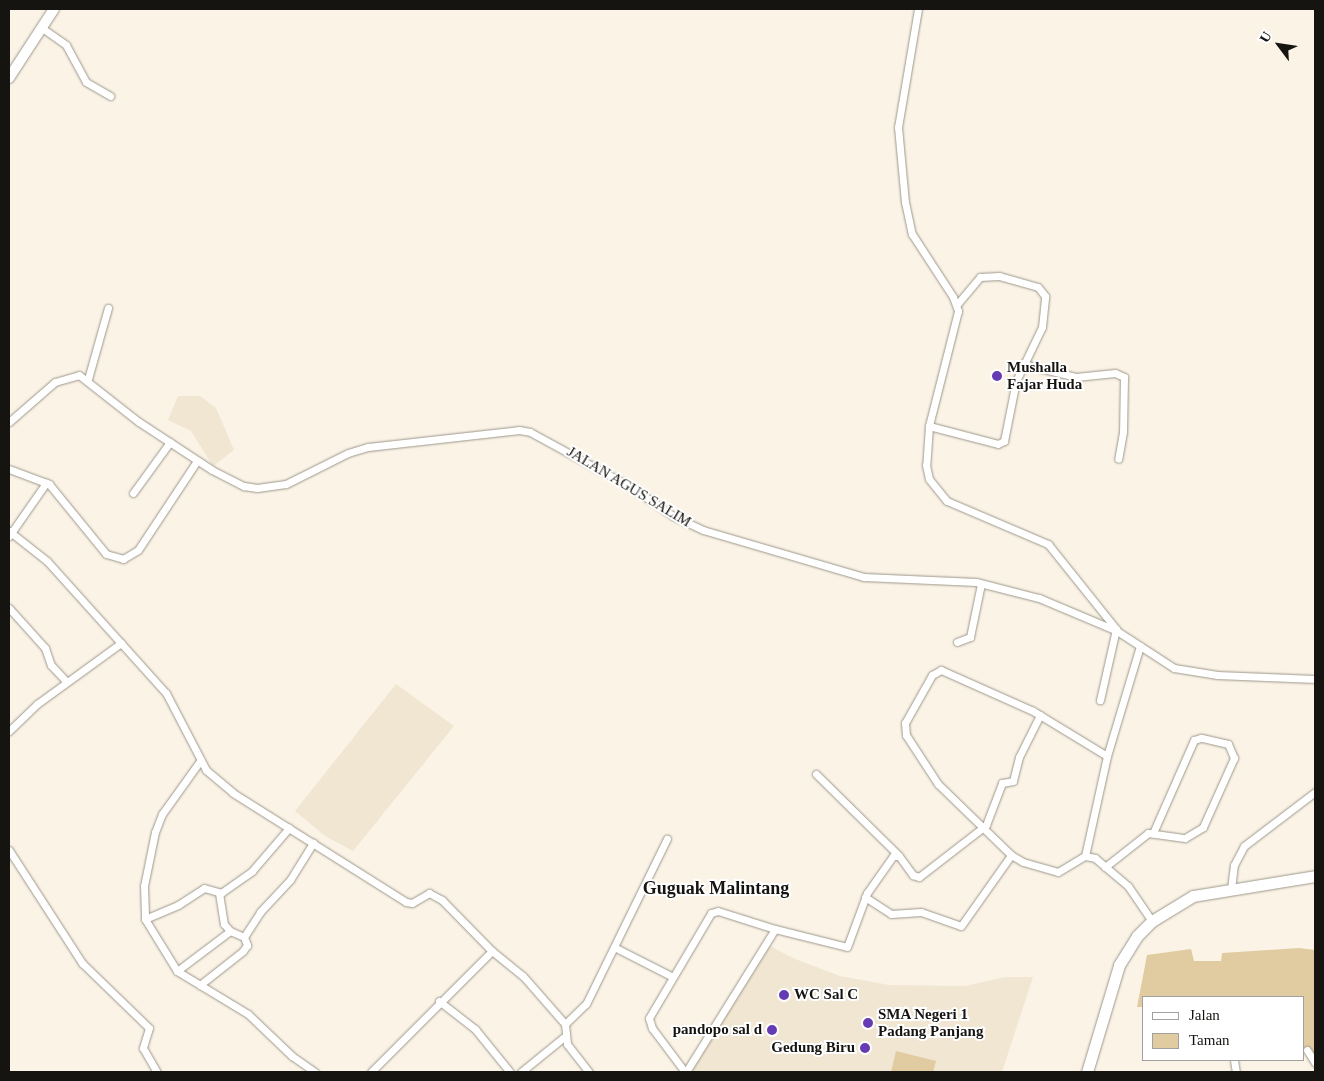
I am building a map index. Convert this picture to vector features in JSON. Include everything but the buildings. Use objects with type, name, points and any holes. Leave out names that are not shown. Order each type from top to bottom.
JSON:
[{"type":"highway","points":[[1087,1072],[1119,965],[1137,936],[1152,920],[1193,896],[1315,876]]},
{"type":"main road","points":[[9,78],[54,9]]},
{"type":"street","points":[[918,9],[898,128],[905,202],[912,234],[957,304]]},
{"type":"street","points":[[42,28],[66,45],[86,82],[110,96]]},
{"type":"street","points":[[929,426],[1002,443],[1006,438],[1015,386],[1042,326],[1045,296],[1042,289],[999,276],[980,277],[957,304],[929,426],[926,465],[929,479],[939,495],[947,502],[1048,544],[1117,631],[1100,700]]},
{"type":"street","points":[[9,422],[55,382],[73,375],[88,379],[108,308]]},
{"type":"street","points":[[1024,364],[1076,377],[1115,373],[1124,377],[1123,432],[1118,459]]},
{"type":"street","name":"JALAN AGUS SALIM","points":[[88,379],[170,442],[198,461],[244,486],[272,488],[368,447],[519,430],[542,436],[631,487],[673,516],[703,530],[864,577],[981,584],[1039,598],[1117,631],[1174,668],[1217,675],[1315,679]]},
{"type":"street","points":[[133,493],[170,442]]},
{"type":"street","points":[[9,469],[46,483],[106,554],[123,559],[138,550],[198,461]]},
{"type":"street","points":[[46,483],[10,534],[47,561],[166,693],[200,761],[233,793],[406,902],[412,903],[429,894],[437,896],[492,951],[523,976],[565,1024]]},
{"type":"street","points":[[957,642],[970,637],[981,584]]},
{"type":"street","points":[[9,608],[40,642],[51,665],[67,682]]},
{"type":"street","points":[[9,731],[67,682],[121,642]]},
{"type":"street","points":[[1085,856],[1107,756],[1140,646]]},
{"type":"street","points":[[1107,756],[1040,715],[937,670],[905,723],[906,735],[933,778],[1011,855],[1023,862],[1058,872],[1085,856],[1095,858],[1128,886],[1152,920]]},
{"type":"street","points":[[816,774],[897,854],[917,877],[983,828],[1001,785],[1013,781],[1019,757],[1040,715]]},
{"type":"street","points":[[1105,866],[1143,835],[1153,833],[1185,838],[1203,827],[1234,758],[1228,744],[1201,738],[1194,740],[1153,833]]},
{"type":"street","points":[[200,761],[162,814],[155,832],[144,886],[145,919],[177,971],[248,1014],[292,1056],[315,1072]]},
{"type":"street","points":[[1231,889],[1234,864],[1244,846],[1315,792]]},
{"type":"street","points":[[219,893],[252,871],[289,828]]},
{"type":"street","points":[[589,1072],[570,1050],[564,1037],[565,1024],[586,1004],[616,948],[667,839]]},
{"type":"street","points":[[244,937],[260,912],[290,880],[313,843]]},
{"type":"street","points":[[9,850],[82,963],[149,1028],[143,1048],[155,1072]]},
{"type":"street","points":[[775,929],[685,1072],[649,1022],[650,1012],[671,976],[714,911],[845,948],[865,897],[893,856],[897,854]]},
{"type":"street","points":[[865,897],[891,914],[921,912],[961,926],[1011,855]]},
{"type":"street","points":[[145,919],[178,905],[203,888],[219,893]]},
{"type":"street","points":[[200,985],[247,946],[244,937],[230,930],[224,924],[219,893]]},
{"type":"street","points":[[177,971],[230,930]]},
{"type":"street","points":[[616,948],[671,976]]},
{"type":"street","points":[[371,1072],[492,951]]},
{"type":"street","points":[[439,1002],[475,1028],[510,1072]]},
{"type":"street","points":[[521,1072],[564,1037]]},
{"type":"street","points":[[1305,1049],[1315,1055]]},
{"type":"street","points":[[1305,1049],[1315,1063]]},
{"type":"shaded area","points":[[178,396],[200,396],[216,408],[234,450],[213,466],[191,431],[168,420]]},
{"type":"shaded area","points":[[396,684],[454,726],[353,851],[325,836],[295,811]]},
{"type":"shaded area","name":"SMA Negeri 1 Padang Panjang","points":[[768,945],[795,959],[840,976],[889,985],[965,986],[1005,977],[1033,977],[1002,1072],[687,1072]]},
{"type":"green space","points":[[1299,948],[1315,950],[1315,1056],[1304,1050],[1304,996],[1142,996],[1142,1007],[1137,1007],[1147,955],[1191,949],[1194,961],[1221,961],[1222,953]]},
{"type":"green space","points":[[896,1051],[936,1061],[933,1072],[891,1072]]},
{"type":"place","name":"Mushalla Fajar Huda","points":[[997,376]]},
{"type":"place","name":"WC Sal C","points":[[784,995]]},
{"type":"place","name":"SMA Negeri 1 Padang Panjang","points":[[868,1023]]},
{"type":"place","name":"pandopo sal d","points":[[772,1030]]},
{"type":"place","name":"Gedung Biru","points":[[865,1048]]},
{"type":"district","name":"Guguak Malintang","points":[[716,888]]}]
